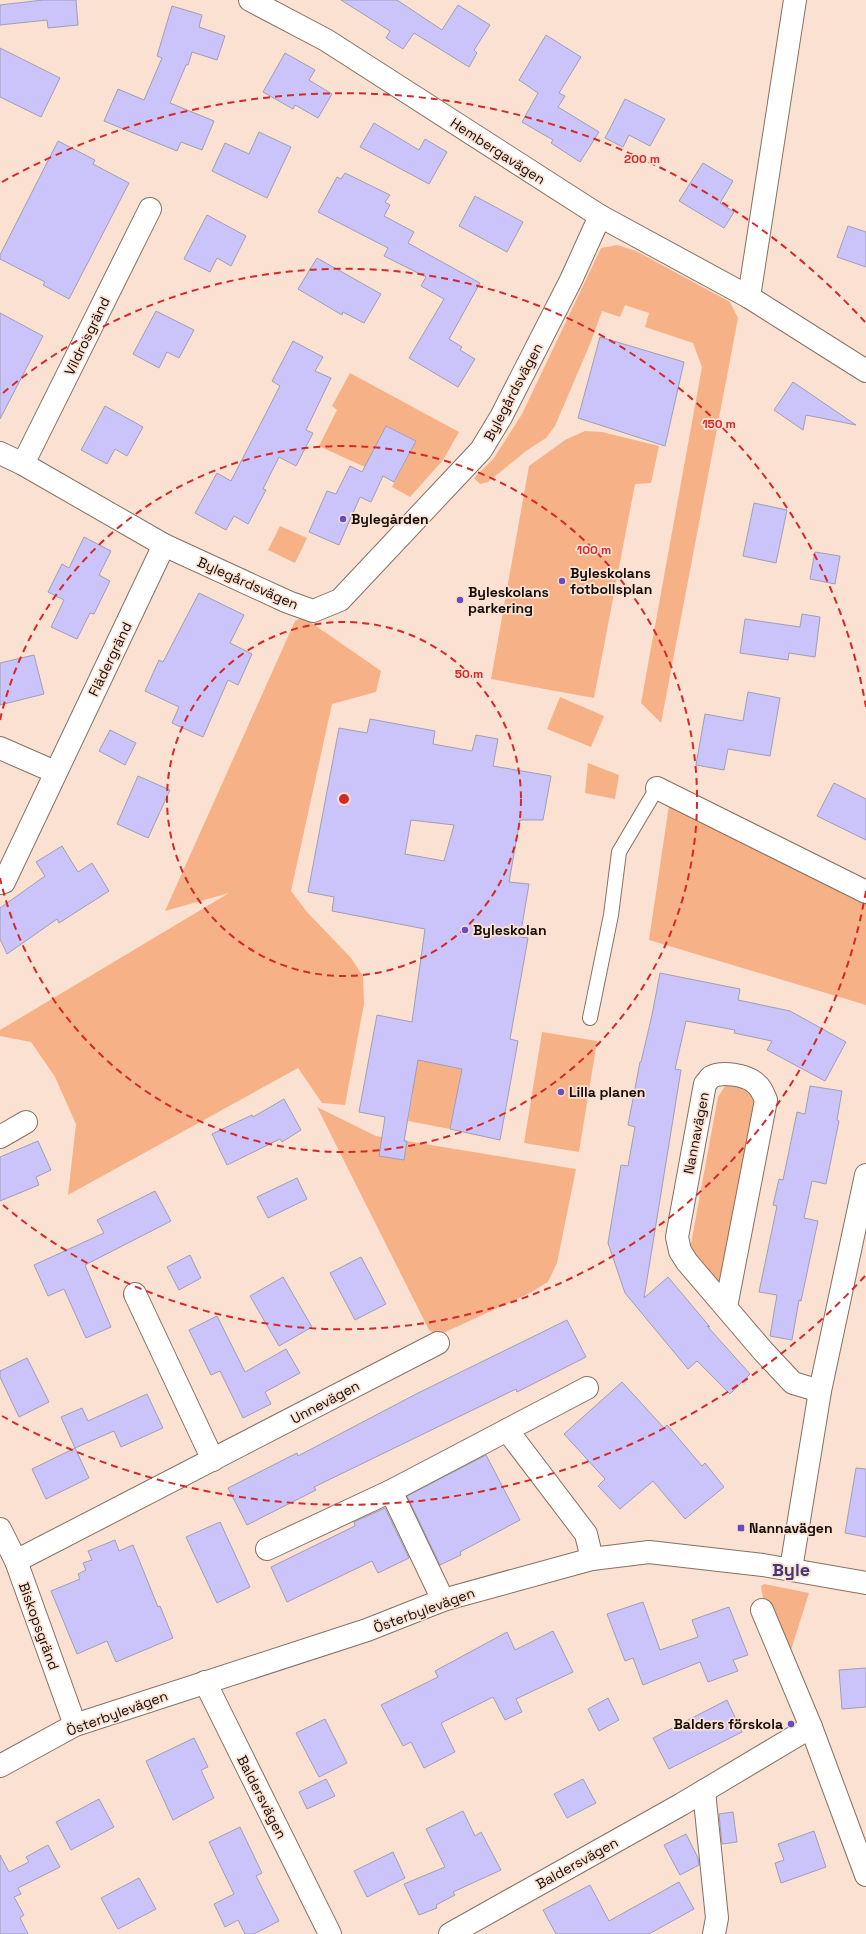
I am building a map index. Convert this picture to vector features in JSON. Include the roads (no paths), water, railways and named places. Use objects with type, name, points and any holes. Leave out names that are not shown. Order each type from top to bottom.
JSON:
[{"type":"street","name":"Hembergavägen","points":[[250,0],[326,40],[600,216],[749,297],[866,371]]},
{"type":"street","points":[[749,297],[795,0]]},
{"type":"street","name":"Vildrosgränd","points":[[24,464],[150,208]]},
{"type":"street","name":"Bylegårdsvägen","points":[[0,453],[24,464],[164,545],[288,602],[313,611],[340,600],[481,450],[508,403],[571,280],[600,216]]},
{"type":"street","name":"Flädergränd","points":[[0,883],[4,882],[164,545]]},
{"type":"street","points":[[0,748],[55,772]]},
{"type":"street","points":[[657,788],[866,892]]},
{"type":"street","name":"Nannavägen","points":[[726,1307],[766,1100],[762,1090],[754,1081],[740,1075],[718,1075],[711,1078],[705,1084],[677,1237],[680,1251],[686,1262],[763,1351],[793,1383],[820,1391]]},
{"type":"street","points":[[0,1137],[26,1122]]},
{"type":"street","points":[[791,1569],[820,1391],[866,1174]]},
{"type":"street","points":[[135,1294],[212,1460]]},
{"type":"street","name":"Unnevägen","points":[[16,1561],[438,1343]]},
{"type":"street","points":[[267,1549],[391,1491],[587,1388]]},
{"type":"street","points":[[507,1430],[586,1534],[592,1559]]},
{"type":"street","points":[[391,1491],[443,1600]]},
{"type":"street","name":"Biskopsgränd","points":[[0,1529],[16,1561],[75,1725]]},
{"type":"street","name":"Österbylevägen","points":[[0,1766],[75,1725],[367,1630],[443,1600],[592,1559],[649,1552],[791,1569],[866,1583]]},
{"type":"street","points":[[762,1610],[811,1727],[866,1875]]},
{"type":"street","name":"Baldersvägen","points":[[205,1682],[330,1934]]},
{"type":"street","name":"Baldersvägen","points":[[450,1934],[704,1791],[811,1727]]},
{"type":"street","points":[[704,1791],[717,1918],[714,1934]]},
{"type":"lane","points":[[590,1018],[611,915],[619,852],[657,788]]},
{"type":"place","name":"Bylegården","points":[[343,519]]},
{"type":"place","name":"Byleskolans fotbollsplan","points":[[562,581]]},
{"type":"place","name":"Byleskolans parkering","points":[[460,600]]},
{"type":"place","name":"Byleskolan","points":[[465,930]]},
{"type":"place","name":"Lilla planen","points":[[561,1092]]},
{"type":"place","name":"Nannavägen","points":[[741,1528]]},
{"type":"place","name":"Balders förskola","points":[[791,1724]]},
{"type":"district","name":"Byle","points":[[791,1569]]}]
